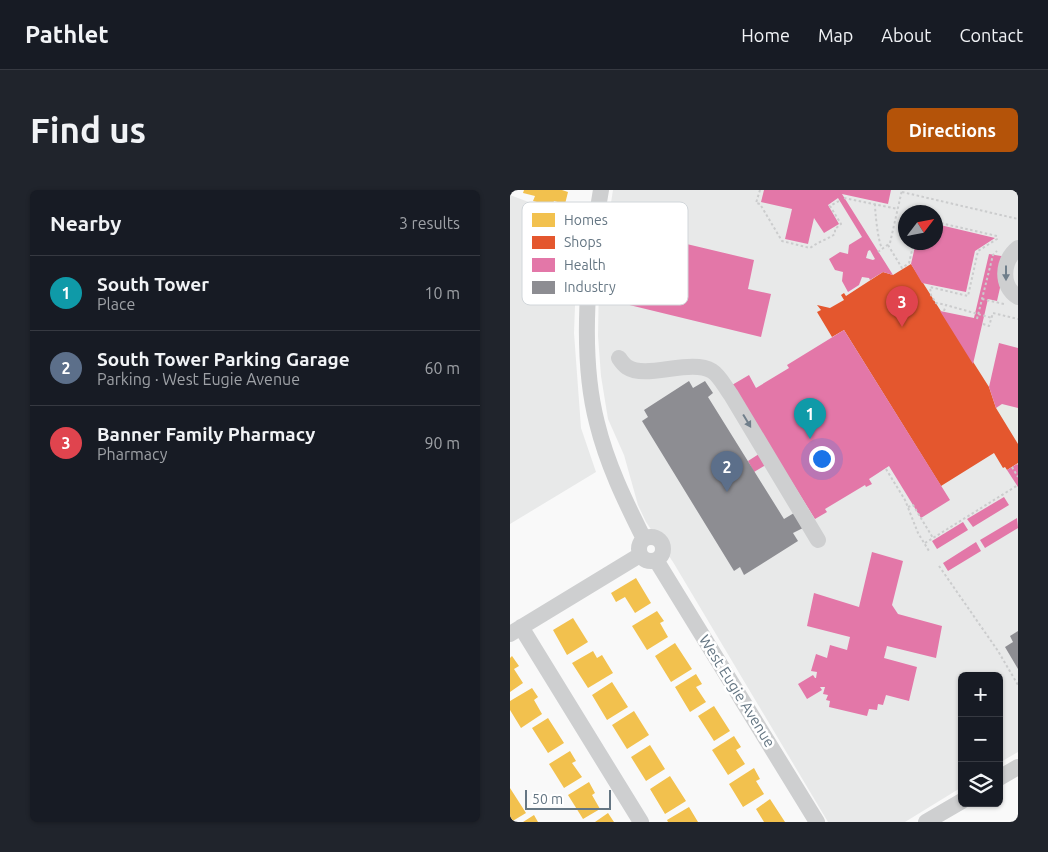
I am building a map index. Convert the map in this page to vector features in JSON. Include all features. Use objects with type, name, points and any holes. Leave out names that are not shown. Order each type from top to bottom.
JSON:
[{"type":"street","points":[[1013,302],[1005,272],[1008,258],[1018,248]]},
{"type":"street","points":[[588,305],[587,362],[596,422],[617,484],[644,539]]},
{"type":"street","points":[[619,358],[628,368],[638,371],[698,367],[711,371],[721,380],[818,540]]},
{"type":"street","points":[[655,538],[662,545],[663,552],[656,560],[645,560],[640,555],[638,548],[644,539],[655,538]]},
{"type":"street","points":[[640,555],[516,631],[640,822]]},
{"type":"street","name":"West Eugie Avenue","points":[[656,560],[817,822]]},
{"type":"street","points":[[1003,775],[1018,766]]},
{"type":"street","points":[[926,822],[958,802]]},
{"type":"path","points":[[760,190],[756,203],[760,204],[782,241],[810,248],[818,242],[822,243],[835,234],[835,229],[841,224],[830,206],[839,201]]},
{"type":"path","points":[[899,205],[902,191],[1018,219]]},
{"type":"path","points":[[844,198],[898,209],[890,243],[878,252]]},
{"type":"path","points":[[875,204],[879,232],[878,239],[883,248]]},
{"type":"path","points":[[943,224],[997,236],[997,239],[978,251],[968,296],[930,287],[931,295],[936,303],[992,318]]},
{"type":"path","points":[[888,245],[902,268],[909,263],[912,250]]},
{"type":"path","points":[[982,299],[1013,302]]},
{"type":"path","points":[[944,311],[946,305]]},
{"type":"path","points":[[983,324],[989,326],[993,313],[1018,319]]},
{"type":"path","points":[[1012,467],[1018,477]]},
{"type":"path","points":[[886,469],[908,507],[918,533],[929,551]]},
{"type":"path","points":[[925,543],[1018,486]]},
{"type":"path","points":[[908,507],[913,505],[933,538]]},
{"type":"path","points":[[939,566],[998,651],[1018,685]]},
{"type":"shaded area","points":[[613,190],[1018,190],[1018,752],[1003,761],[1003,672],[958,672],[958,789],[905,822],[828,822],[673,562],[646,522],[638,505],[624,455],[608,419],[601,376],[598,336],[599,305],[688,305],[688,202],[611,202]]},
{"type":"shaded area","points":[[510,195],[528,202],[522,202],[522,305],[575,305],[574,333],[581,428],[596,472],[510,524]]},
{"type":"shaded area","points":[[1002,404],[1018,408],[1018,444],[996,408]]},
{"type":"building: Homes","points":[[524,190],[562,190],[568,192],[566,202],[537,202],[533,201],[535,196],[523,193]]},
{"type":"building: Homes","points":[[636,578],[651,603],[635,613],[625,597],[616,602],[611,593]]},
{"type":"building: Homes","points":[[657,611],[664,621],[660,623],[668,637],[647,650],[632,626]]},
{"type":"building: Homes","points":[[573,618],[588,642],[567,655],[553,630]]},
{"type":"building: Homes","points":[[675,643],[692,669],[671,682],[655,656]]},
{"type":"building: Homes","points":[[593,651],[597,658],[602,655],[613,673],[588,688],[572,663]]},
{"type":"building: Homes","points":[[512,656],[519,666],[514,669],[523,683],[510,692],[510,658]]},
{"type":"building: Homes","points":[[696,674],[702,684],[696,687],[706,702],[690,712],[675,687]]},
{"type":"building: Homes","points":[[612,682],[628,707],[607,720],[592,695]]},
{"type":"building: Homes","points":[[532,688],[538,697],[534,700],[542,714],[521,728],[510,710],[510,701]]},
{"type":"building: Homes","points":[[714,706],[730,731],[714,741],[698,716]]},
{"type":"building: Homes","points":[[634,711],[649,735],[627,749],[612,725]]},
{"type":"building: Homes","points":[[548,718],[564,743],[548,753],[532,728]]},
{"type":"building: Homes","points":[[734,736],[741,747],[736,750],[745,764],[728,775],[712,750]]},
{"type":"building: Homes","points":[[650,745],[665,769],[646,781],[631,757]]},
{"type":"building: Homes","points":[[570,751],[576,761],[572,763],[582,777],[564,788],[549,764]]},
{"type":"building: Homes","points":[[754,768],[760,779],[756,781],[764,794],[743,807],[729,784]]},
{"type":"building: Homes","points":[[670,776],[686,801],[665,814],[650,789]]},
{"type":"building: Homes","points":[[589,782],[595,793],[592,795],[600,809],[583,819],[568,795]]},
{"type":"building: Homes","points":[[510,788],[526,813],[511,822],[510,821]]},
{"type":"building: Homes","points":[[770,799],[785,822],[764,822],[756,809]]},
{"type":"building: Homes","points":[[689,807],[698,822],[668,822],[667,820]]},
{"type":"building: Homes","points":[[608,813],[614,822],[595,822]]},
{"type":"building: Homes","points":[[534,815],[538,822],[523,822]]},
{"type":"building: Shops","points":[[911,264],[989,387],[996,408],[1018,444],[1018,463],[1007,470],[1005,467],[1003,468],[994,453],[941,486],[844,330],[832,337],[817,312],[821,310],[817,305],[830,308],[844,300],[841,295],[844,293],[846,296],[883,272],[893,275]]},
{"type":"building: Health","points":[[764,190],[891,190],[888,204],[842,194],[893,275],[883,272],[870,280],[869,278],[862,277],[859,285],[848,292],[842,281],[843,272],[835,270],[829,259],[840,252],[848,254],[849,245],[862,237],[838,198],[828,205],[839,224],[824,233],[814,218],[808,244],[785,239],[792,209],[761,202]],"holes":[[[870,250],[875,259],[866,258],[868,251]]]},
{"type":"building: Health","points":[[943,226],[995,238],[975,251],[966,292],[922,283],[911,264],[914,250],[943,250]]},
{"type":"building: Health","points":[[688,244],[754,260],[748,289],[771,294],[761,337],[629,305],[688,305]]},
{"type":"building: Health","points":[[989,254],[1007,257],[997,301],[988,299],[973,364],[940,311],[974,318]]},
{"type":"building: Health","points":[[844,330],[950,500],[921,518],[889,466],[869,479],[872,484],[866,487],[865,485],[825,509],[827,512],[815,519],[777,458],[754,472],[748,461],[770,447],[732,385],[749,375],[756,388],[789,368],[787,365]]},
{"type":"building: Health","points":[[999,343],[1018,348],[1018,408],[1002,404],[996,408],[989,387]]},
{"type":"building: Health","points":[[1018,465],[1018,487],[1007,470]]},
{"type":"building: Health","points":[[1004,497],[1009,505],[973,527],[967,519]]},
{"type":"building: Health","points":[[1017,518],[1018,528],[985,548],[980,540]]},
{"type":"building: Health","points":[[963,522],[968,530],[937,549],[932,541]]},
{"type":"building: Health","points":[[976,542],[981,551],[948,571],[943,563]]},
{"type":"building: Health","points":[[872,552],[903,561],[892,605],[898,614],[942,626],[936,658],[887,646],[884,658],[917,667],[909,701],[886,695],[883,705],[878,704],[877,710],[869,709],[867,716],[829,707],[830,701],[826,700],[828,695],[823,694],[825,687],[820,687],[822,690],[807,699],[798,684],[813,675],[816,678],[817,672],[811,671],[816,654],[827,658],[830,645],[847,650],[850,637],[807,626],[814,593],[859,607]]},
{"type":"building: Industry","points":[[689,381],[693,388],[705,381],[713,393],[708,397],[784,519],[794,513],[803,528],[793,533],[798,541],[744,575],[740,567],[734,571],[642,421],[648,417],[644,410]]},
{"type":"building: Industry","points":[[1018,631],[1018,669],[1005,647],[1013,642],[1010,636]]},
{"type":"place","name":"Banner Family Pharmacy","points":[[902,327]]},
{"type":"place","name":"South Tower","points":[[810,439]]},
{"type":"place","name":"South Tower Parking Garage","points":[[727,492]]}]
